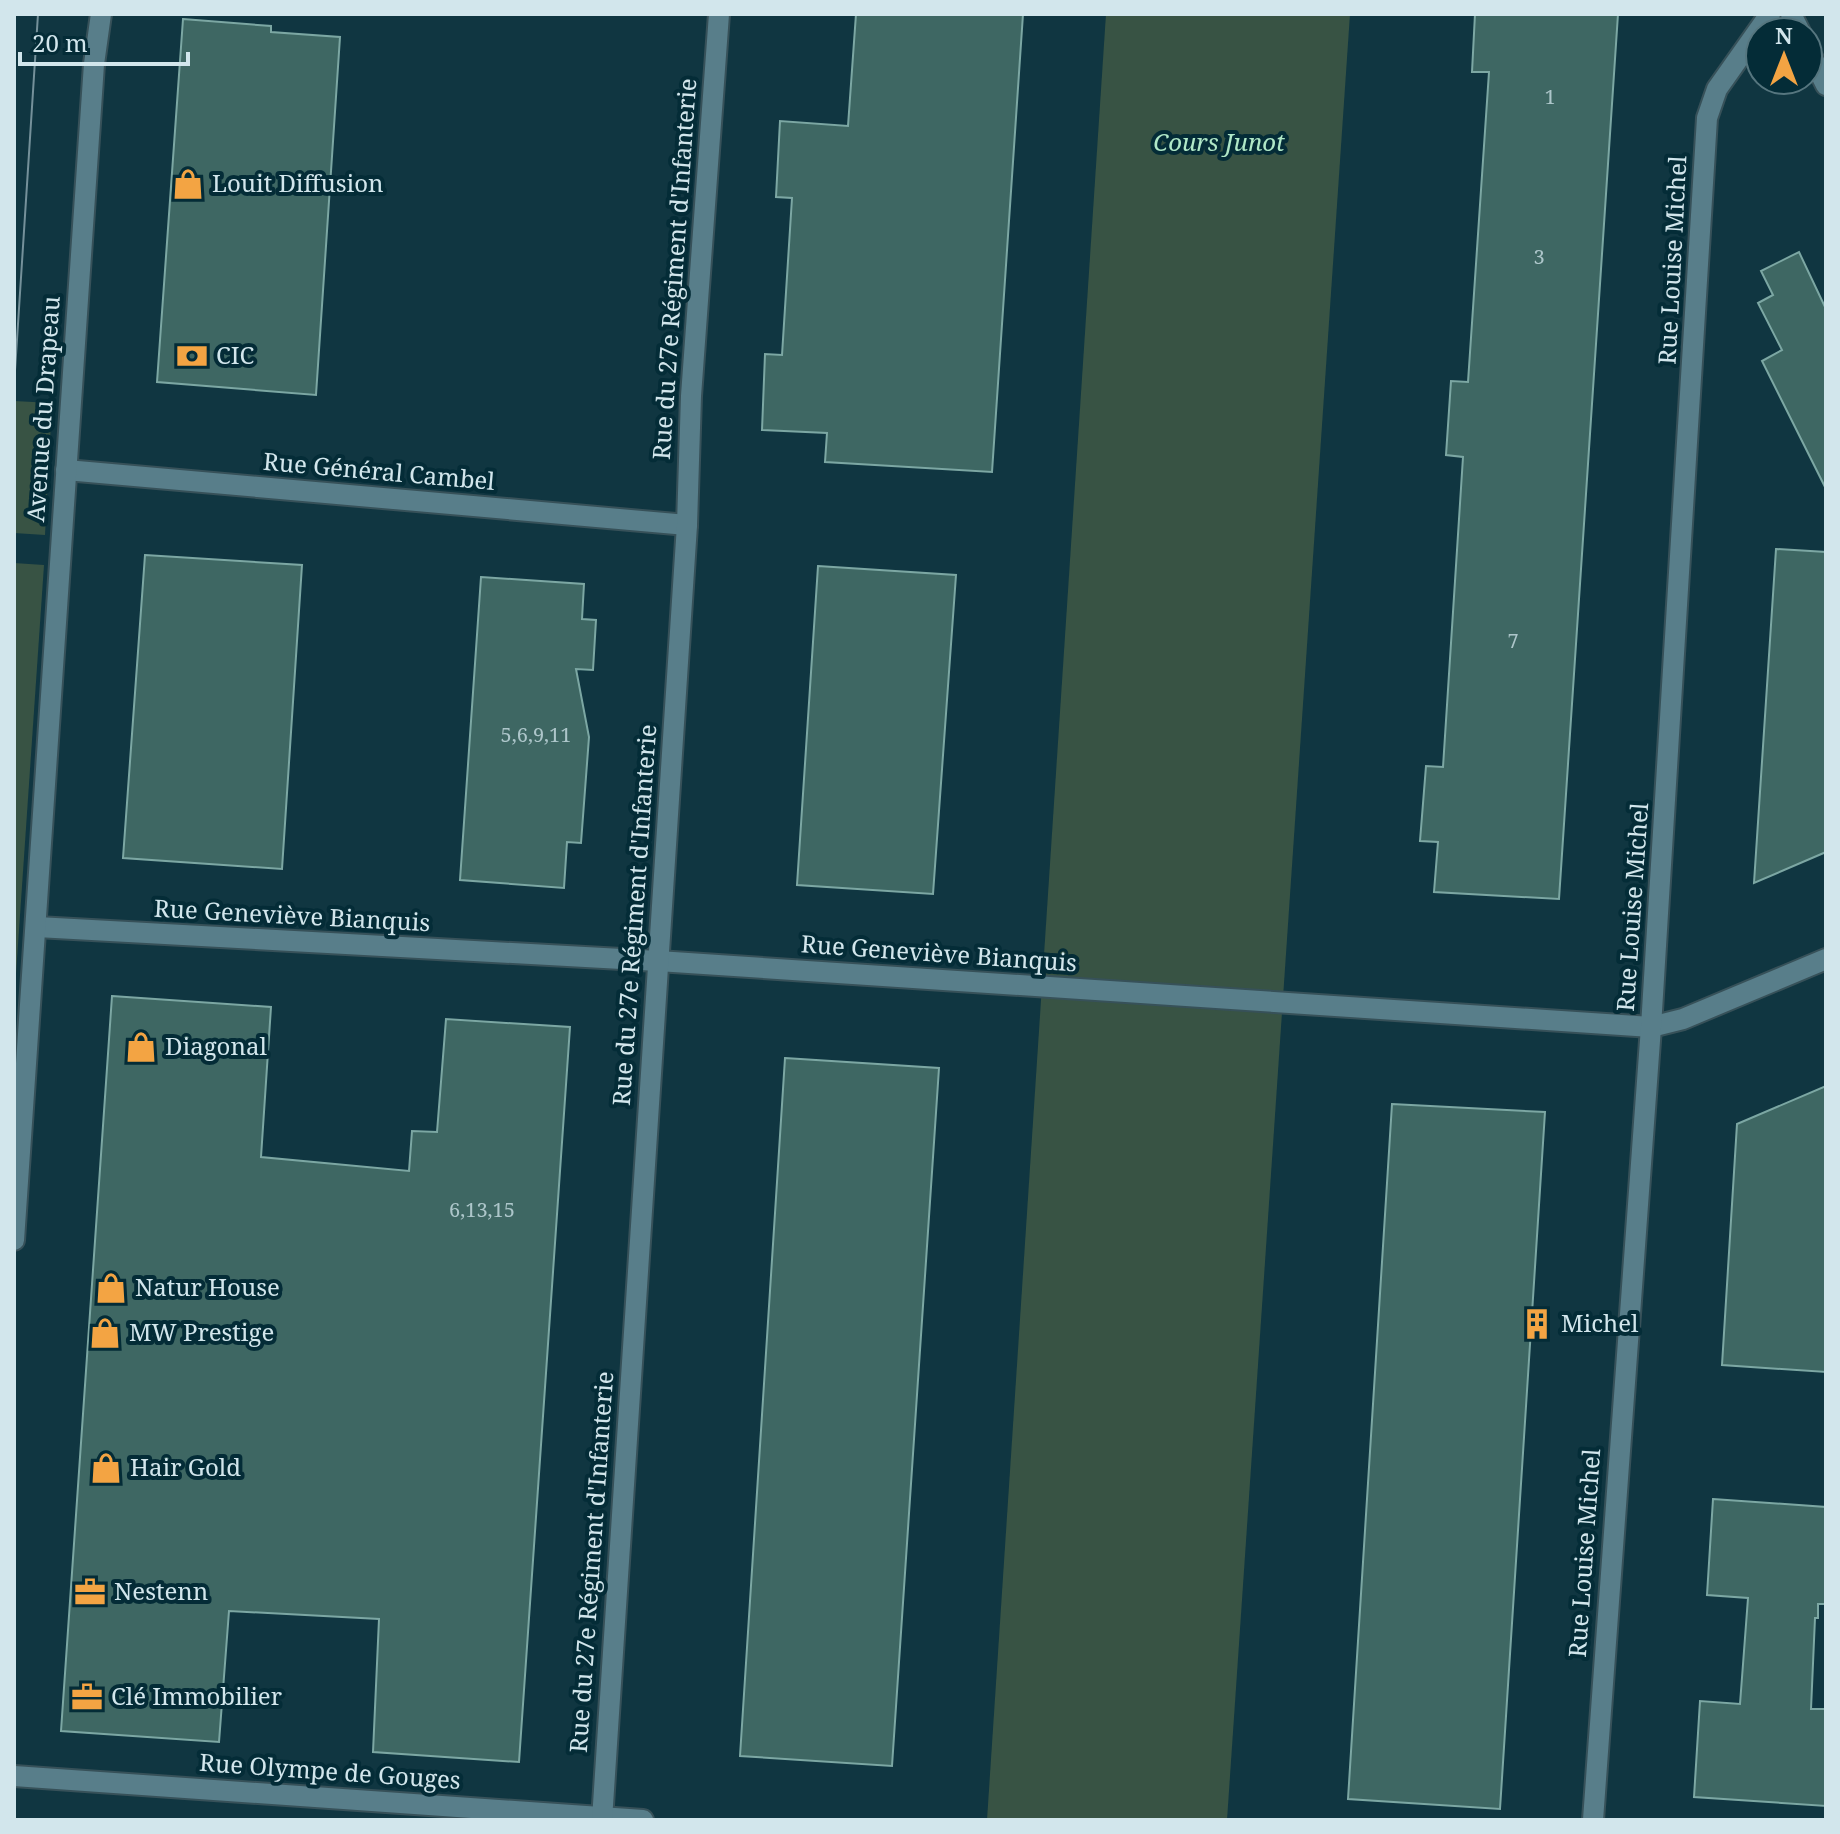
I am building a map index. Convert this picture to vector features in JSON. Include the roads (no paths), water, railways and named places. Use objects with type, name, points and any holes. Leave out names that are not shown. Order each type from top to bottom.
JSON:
[{"type":"street","name":"Avenue du Drapeau","points":[[14,1240],[94,64],[101,14]]},
{"type":"street","name":"Rue du 27e Régiment d'Infanterie","points":[[602,1819],[687,525],[691,396],[719,14]]},
{"type":"street","name":"Rue Louise Michel","points":[[1593,1820],[1651,1027],[1707,118],[1717,89],[1770,14]]},
{"type":"street","name":"Rue Général Cambel","points":[[66,470],[687,525]]},
{"type":"street","name":"Rue Geneviève Bianquis","points":[[37,927],[658,961],[1651,1027],[1683,1019],[1826,959]]},
{"type":"street","name":"Rue Olympe de Gouges","points":[[14,1776],[643,1820]]},
{"type":"tram line","points":[[14,27],[15,14]]},
{"type":"tram line","points":[[14,386],[38,14]]},
{"type":"place","name":"Louit Diffusion","points":[[188,184]]},
{"type":"place","name":"CIC","points":[[192,356]]},
{"type":"place","name":"Diagonal","points":[[141,1047]]},
{"type":"place","name":"Natur House","points":[[111,1288]]},
{"type":"place","name":"Michel","points":[[1537,1324]]},
{"type":"place","name":"MW Prestige","points":[[105,1333]]},
{"type":"place","name":"Hair Gold","points":[[106,1468]]},
{"type":"place","name":"Nestenn","points":[[90,1592]]},
{"type":"place","name":"Clé Immobilier","points":[[87,1697]]},
{"type":"park label","name":"Cours Junot","points":[[1219,143]]}]
